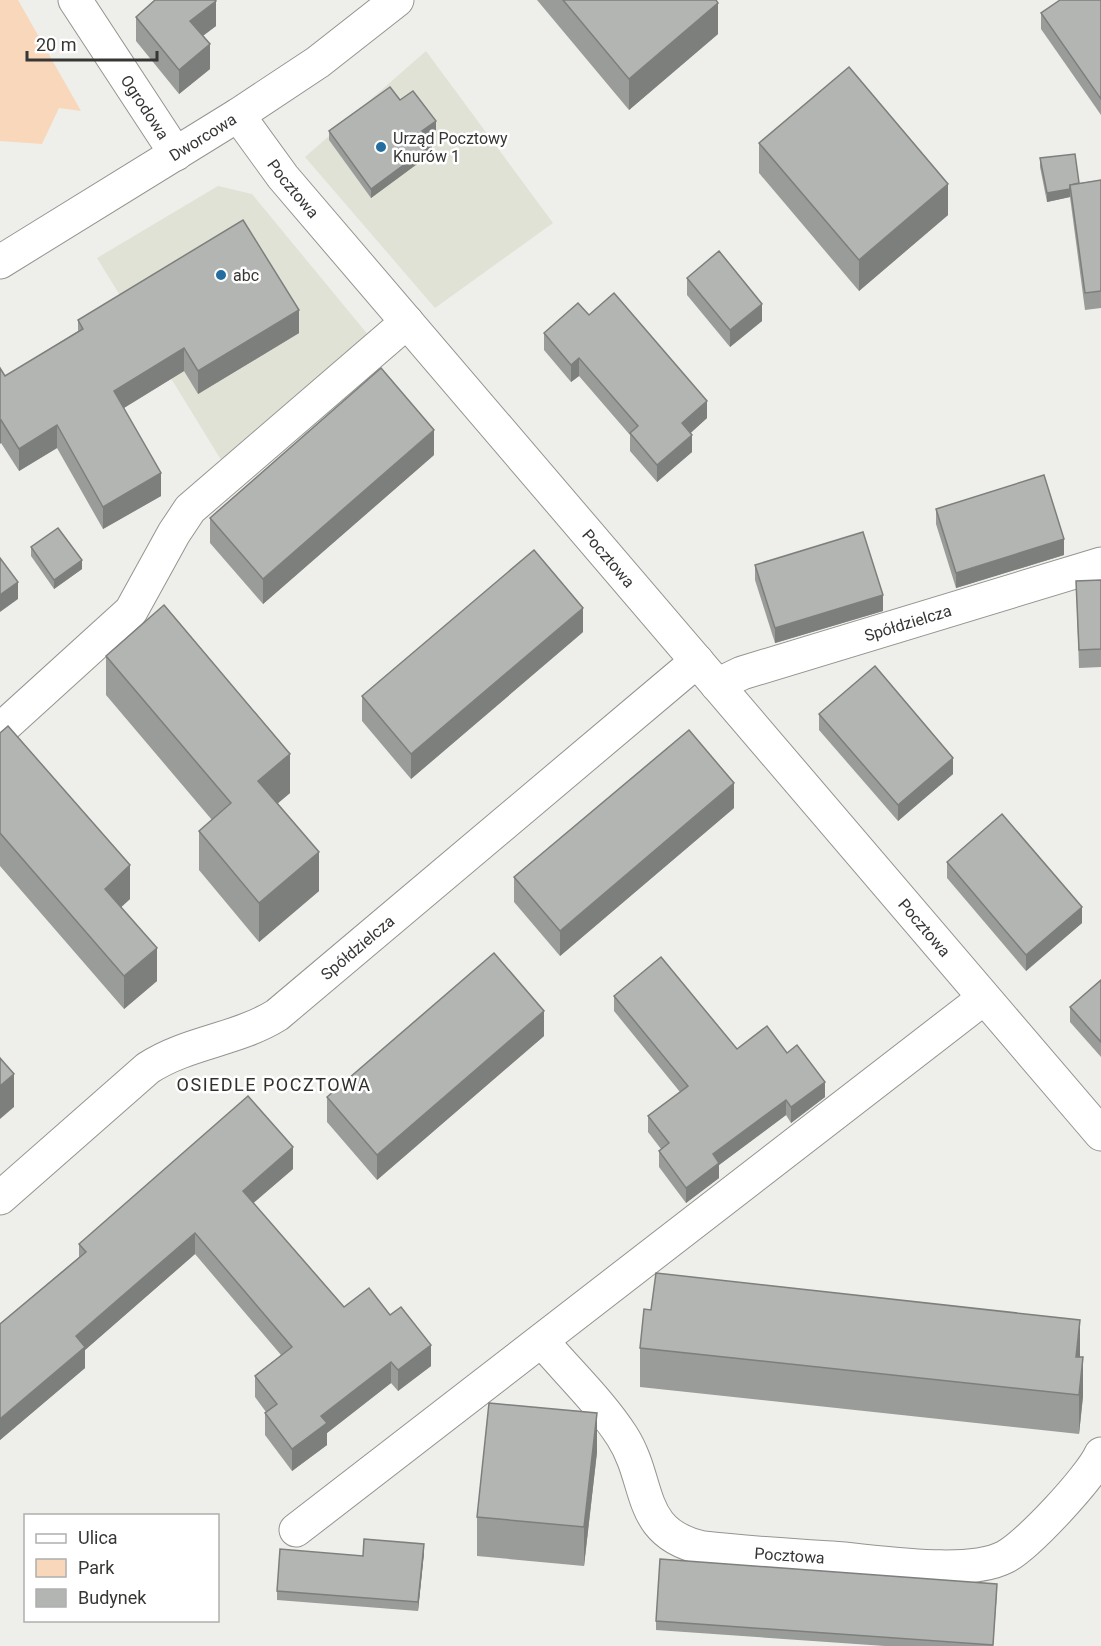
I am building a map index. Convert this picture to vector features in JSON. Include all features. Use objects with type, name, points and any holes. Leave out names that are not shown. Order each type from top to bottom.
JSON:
[{"type":"street","name":"Ogrodowa","points":[[75,0],[176,154]]},
{"type":"street","name":"Dworcowa","points":[[0,262],[238,115],[318,62],[397,0]]},
{"type":"street","name":"Pocztowa","points":[[238,115],[283,177],[1101,1134]]},
{"type":"street","points":[[0,730],[131,611],[174,533],[190,509],[407,322]]},
{"type":"street","name":"Spółdzielcza","points":[[0,1198],[148,1068],[175,1053],[249,1029],[277,1015],[707,673],[742,673],[1101,564]]},
{"type":"street","points":[[296,1530],[984,998]]},
{"type":"street","name":"Pocztowa","points":[[542,1341],[622,1437],[656,1521],[681,1542],[704,1548],[946,1566],[994,1561],[1005,1557],[1025,1541],[1088,1475],[1101,1454]]},
{"type":"shaded area","points":[[426,51],[553,223],[435,308],[305,157]]},
{"type":"shaded area","points":[[218,186],[252,194],[369,336],[223,463],[97,258]]},
{"type":"green space","points":[[0,0],[18,0],[81,111],[59,108],[42,144],[0,141]]},
{"type":"building","points":[[155,0],[216,1],[190,21],[210,44],[179,70],[136,17]]},
{"type":"building","points":[[563,0],[716,0],[718,3],[629,79]]},
{"type":"building","points":[[1060,0],[1101,0],[1101,99],[1041,13]]},
{"type":"building","points":[[849,67],[948,184],[859,260],[759,143]]},
{"type":"building","name":"Urząd Pocztowy Knurów 1","points":[[390,87],[400,100],[413,91],[436,121],[422,131],[432,144],[371,189],[329,131]]},
{"type":"building","points":[[1075,154],[1079,183],[1070,185],[1070,189],[1047,193],[1040,158]]},
{"type":"building","points":[[1101,180],[1101,291],[1085,293],[1070,185]]},
{"type":"building","points":[[243,220],[299,310],[198,371],[184,348],[114,391],[161,473],[103,507],[57,425],[19,449],[0,421],[0,368],[5,376],[83,329],[78,320]]},
{"type":"building","points":[[719,251],[762,304],[730,330],[687,278]]},
{"type":"building","points":[[614,293],[707,401],[682,423],[692,435],[657,465],[630,433],[638,426],[579,358],[571,365],[544,333],[578,303],[589,315]]},
{"type":"building","points":[[381,368],[434,430],[263,579],[210,518]]},
{"type":"building","points":[[1044,475],[1064,539],[956,573],[936,509]]},
{"type":"building","points":[[58,528],[82,560],[54,580],[31,547]]},
{"type":"building","points":[[863,532],[883,595],[775,628],[755,565]]},
{"type":"building","points":[[534,550],[583,608],[411,754],[362,696]]},
{"type":"building","points":[[0,558],[18,582],[0,595]]},
{"type":"building","points":[[1101,580],[1101,649],[1079,650],[1076,581]]},
{"type":"building","points":[[164,605],[290,754],[258,781],[319,852],[259,903],[199,831],[231,803],[106,656]]},
{"type":"building","points":[[875,666],[953,758],[898,805],[819,714]]},
{"type":"building","points":[[8,726],[130,865],[105,889],[157,948],[124,976],[0,833],[0,733]]},
{"type":"building","points":[[689,730],[734,783],[560,931],[514,877]]},
{"type":"building","points":[[1002,814],[1082,907],[1026,955],[947,862]]},
{"type":"building","points":[[494,953],[544,1011],[377,1155],[327,1097]]},
{"type":"building","points":[[661,957],[737,1049],[767,1026],[787,1053],[797,1045],[825,1082],[791,1107],[786,1100],[713,1154],[719,1163],[686,1188],[659,1151],[669,1143],[648,1116],[688,1086],[614,996]]},
{"type":"building","points":[[1101,980],[1101,1042],[1070,1007]]},
{"type":"building","points":[[0,1058],[14,1074],[0,1086]]},
{"type":"building","points":[[248,1096],[293,1147],[243,1191],[344,1307],[369,1288],[390,1315],[401,1307],[431,1345],[398,1370],[391,1362],[321,1416],[327,1423],[292,1449],[265,1413],[277,1404],[255,1376],[292,1347],[195,1233],[76,1336],[85,1347],[0,1419],[0,1324],[86,1252],[79,1244]]},
{"type":"building","points":[[656,1273],[1080,1320],[1076,1357],[1083,1357],[1079,1395],[640,1348],[644,1309],[651,1310]]},
{"type":"building","points":[[489,1403],[597,1413],[584,1527],[477,1517]]},
{"type":"building","points":[[364,1539],[424,1544],[418,1602],[277,1591],[280,1549],[363,1556]]},
{"type":"building","points":[[660,1559],[997,1584],[993,1645],[656,1621]]},
{"type":"place","name":"Urząd Pocztowy Knurów 1","points":[[381,147]]},
{"type":"place","name":"abc","points":[[221,275]]},
{"type":"district","name":"OSIEDLE POCZTOWA","points":[[274,1084]]}]
